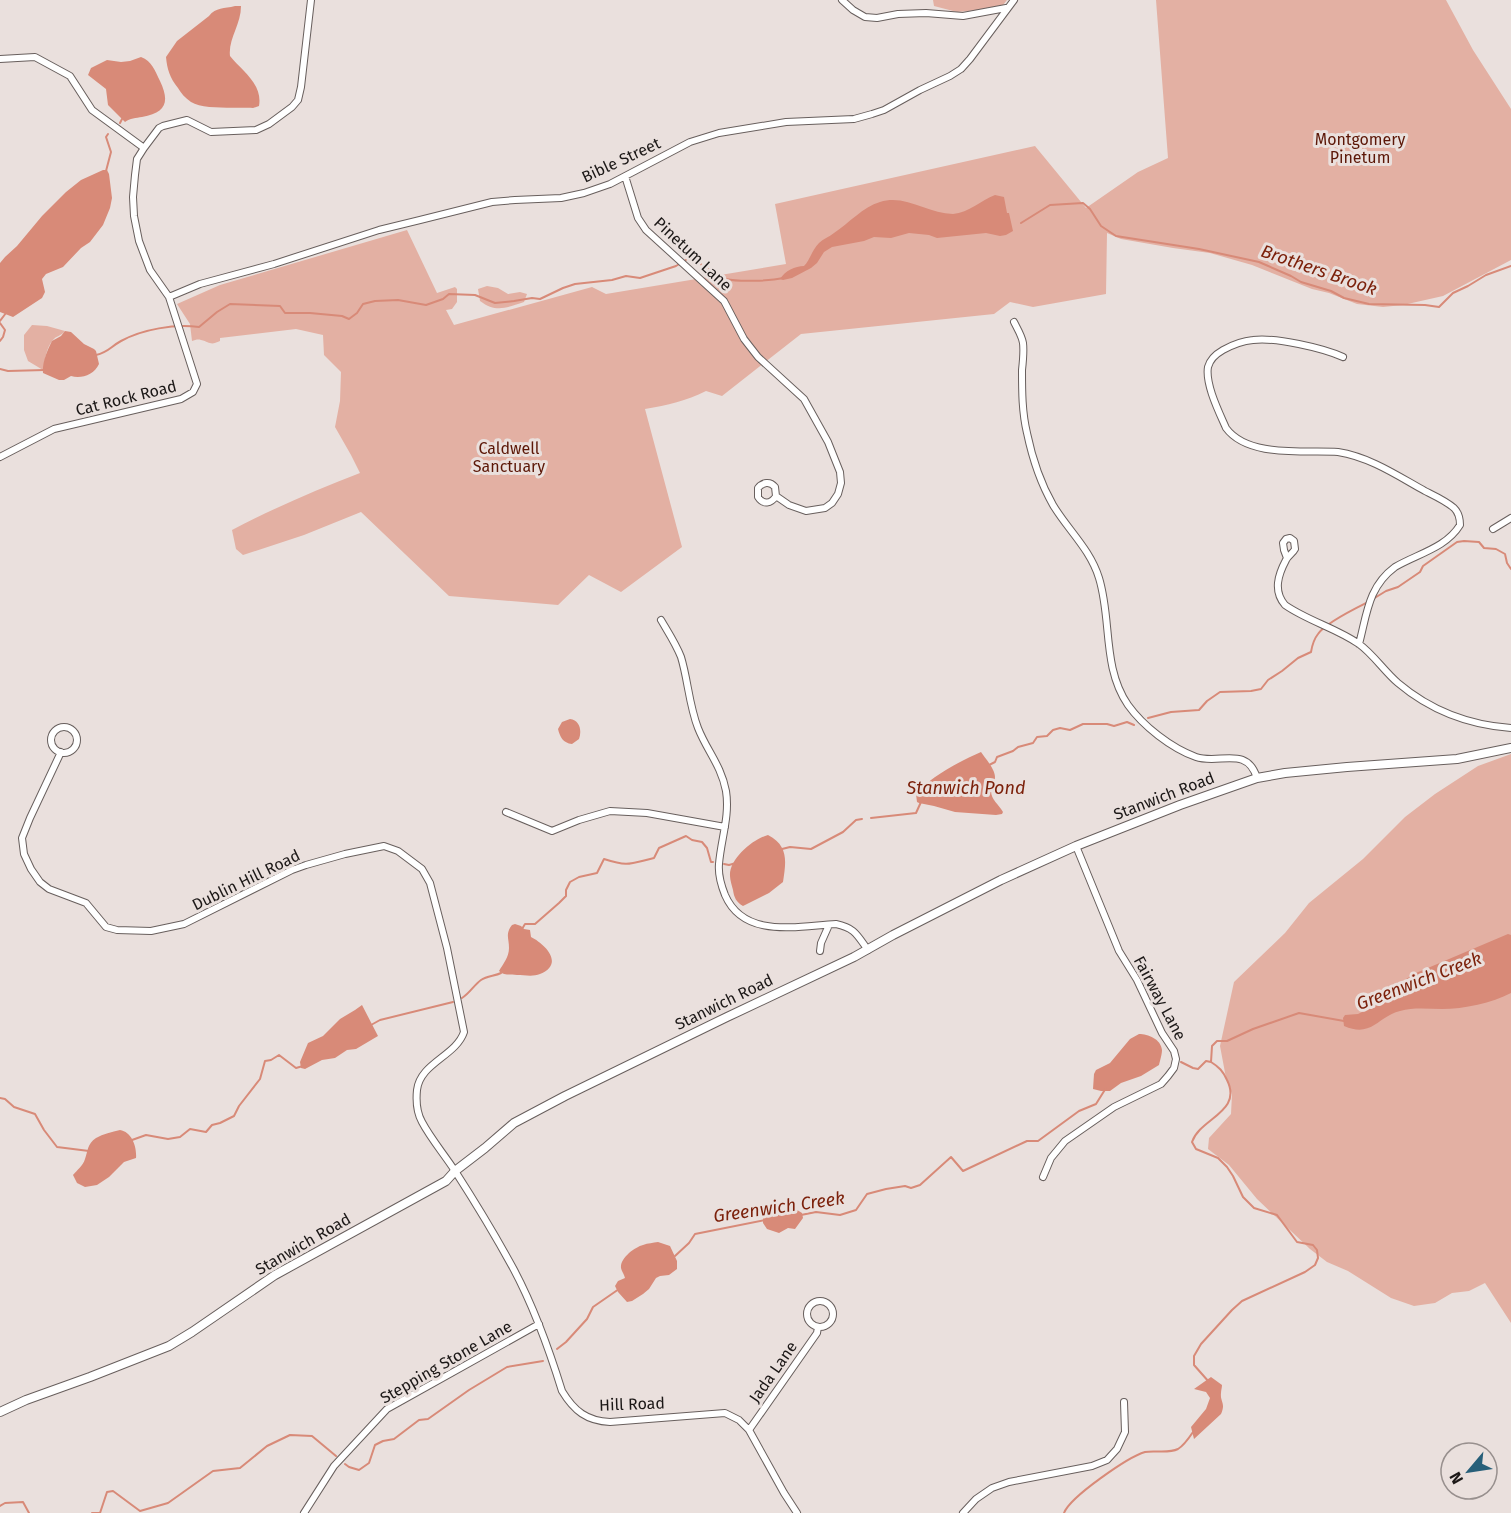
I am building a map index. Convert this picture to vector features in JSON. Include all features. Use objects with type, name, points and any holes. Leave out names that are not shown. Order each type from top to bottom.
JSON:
[{"type":"street","name":"Cat Rock Road","points":[[0,457],[54,429],[181,399],[193,392],[197,384],[169,297],[154,277],[139,241],[133,197],[137,159],[162,126],[187,120],[211,132],[256,130],[292,107],[301,92],[310,0]]},
{"type":"street","points":[[842,0],[865,17],[926,13],[963,16],[1006,8]]},
{"type":"street","name":"Bible Street","points":[[169,297],[200,284],[274,264],[379,230],[508,200],[554,199],[571,196],[601,187],[677,148],[714,134],[786,122],[854,118],[884,110],[950,76],[964,66],[1014,0]]},
{"type":"street","points":[[0,59],[35,57],[70,76],[92,110],[144,148]]},
{"type":"street","name":"Pinetum Lane","points":[[625,176],[638,219],[646,230],[724,301],[744,339],[758,357],[804,399],[822,432],[838,466],[841,483],[838,495],[825,508],[806,512],[789,505],[776,496]]},
{"type":"street","points":[[1014,322],[1023,342],[1022,398],[1027,436],[1048,496],[1092,561],[1099,579],[1112,664],[1120,690],[1137,716],[1183,752],[1199,758],[1231,758],[1248,762],[1257,778]]},
{"type":"street","points":[[1343,357],[1329,351],[1300,345],[1255,339],[1234,344],[1218,353],[1209,363],[1208,371],[1210,387],[1223,421],[1230,433],[1239,440],[1268,449],[1350,454],[1385,469],[1435,496],[1454,508],[1458,514],[1460,525],[1452,537],[1395,567],[1381,579],[1368,608],[1359,644]]},
{"type":"street","points":[[1493,529],[1511,518]]},
{"type":"street","points":[[1287,558],[1278,585],[1279,596],[1285,605],[1359,644],[1397,682],[1426,704],[1452,716],[1511,728]]},
{"type":"street","points":[[662,620],[680,656],[699,732],[716,761],[723,779],[727,811],[719,874],[726,898],[738,914],[755,924],[769,927],[846,926],[854,930],[868,950]]},
{"type":"street","name":"Dublin Hill Road","points":[[64,727],[75,734],[76,742],[69,751],[61,752],[52,745],[51,737],[56,730],[64,727]]},
{"type":"street","name":"Stanwich Road","points":[[0,1412],[169,1346],[275,1275],[446,1181],[514,1123],[618,1070],[868,950],[1001,880],[1076,846],[1180,805],[1257,778],[1285,773],[1456,759],[1511,748]]},
{"type":"street","name":"Dublin Hill Road","points":[[61,752],[22,838],[24,854],[40,882],[49,889],[86,903],[106,927],[117,930],[151,931],[184,924],[292,870],[345,854],[384,846],[399,850],[422,869],[430,883],[447,948],[464,1032],[457,1045],[424,1073],[417,1088],[417,1105],[421,1120],[455,1171]]},
{"type":"street","points":[[506,812],[552,831],[610,811],[647,813],[725,827]]},
{"type":"street","name":"Fairway Lane","points":[[1043,1177],[1051,1158],[1065,1141],[1114,1107],[1161,1084],[1174,1068],[1176,1059],[1137,980],[1119,951],[1076,846]]},
{"type":"street","points":[[820,951],[829,925]]},
{"type":"street","name":"Hill Road","points":[[455,1171],[513,1269],[539,1324],[562,1391],[579,1412],[598,1421],[610,1422],[725,1413],[739,1419],[749,1430],[797,1513]]},
{"type":"street","name":"Jada Lane","points":[[818,1300],[830,1305],[833,1314],[828,1324],[818,1328],[810,1324],[806,1316],[810,1304],[818,1300]]},
{"type":"street","name":"Stepping Stone Lane","points":[[304,1513],[334,1466],[387,1409],[539,1324]]},
{"type":"street","name":"Jada Lane","points":[[749,1430],[817,1333],[818,1328]]},
{"type":"street","points":[[963,1513],[976,1499],[992,1488],[1009,1482],[1092,1466],[1107,1460],[1117,1449],[1125,1432],[1124,1402]]},
{"type":"green space","points":[[933,0],[1007,0],[999,10],[957,12],[934,6]]},
{"type":"green space","points":[[1156,0],[1446,0],[1473,50],[1511,109],[1511,260],[1443,296],[1383,307],[1357,304],[1252,265],[1210,253],[1121,239],[1107,233],[1106,294],[1033,307],[1010,302],[994,314],[801,334],[722,396],[706,391],[677,402],[645,409],[682,547],[621,592],[589,575],[558,605],[449,596],[361,512],[304,535],[243,555],[236,549],[232,530],[360,473],[335,427],[340,401],[341,372],[324,355],[323,335],[296,329],[220,338],[220,341],[214,343],[192,341],[190,324],[177,304],[220,285],[407,230],[437,293],[455,287],[457,289],[457,302],[452,309],[446,310],[454,325],[592,287],[606,294],[786,264],[775,204],[1035,146],[1086,208],[1138,172],[1168,158]]},
{"type":"green space","points":[[487,286],[498,288],[508,294],[520,292],[527,294],[524,302],[506,307],[491,307],[480,301],[478,289]]},
{"type":"green space","points":[[32,325],[65,331],[49,346],[43,370],[28,361],[24,350],[24,335]]},
{"type":"green space","points":[[1511,754],[1511,1323],[1485,1283],[1469,1291],[1452,1293],[1435,1303],[1414,1306],[1391,1298],[1348,1271],[1327,1262],[1257,1199],[1229,1165],[1208,1149],[1209,1138],[1231,1114],[1232,1094],[1226,1078],[1220,1046],[1234,982],[1285,933],[1309,903],[1363,859],[1405,817],[1478,766]]},
{"type":"water","points":[[241,6],[230,56],[255,84],[259,106],[221,108],[197,105],[185,97],[175,84],[169,73],[166,57],[177,41],[212,13]]},
{"type":"water","points":[[141,57],[148,61],[155,70],[163,88],[165,101],[156,113],[125,122],[108,105],[106,89],[88,75],[91,68],[107,60],[121,62]]},
{"type":"water","points":[[107,170],[109,174],[112,198],[103,225],[90,242],[63,267],[46,274],[42,279],[45,292],[42,298],[13,317],[0,312],[0,263],[66,192],[81,180]]},
{"type":"water","points":[[995,195],[1004,197],[1007,213],[1009,213],[1013,231],[1006,235],[986,233],[937,238],[909,233],[891,238],[874,237],[832,247],[824,252],[811,268],[792,278],[780,279],[790,270],[804,266],[821,242],[874,204],[899,200],[953,214],[964,211]]},
{"type":"water","points":[[65,331],[71,332],[96,351],[99,364],[91,373],[59,380],[43,373],[44,361],[52,341]]},
{"type":"water","points":[[570,719],[576,721],[580,729],[579,739],[572,744],[562,739],[558,729],[562,722]]},
{"type":"water","name":"Stanwich Pond","points":[[981,752],[995,774],[991,794],[1003,812],[1002,814],[955,812],[917,802],[916,794],[921,788],[955,765]]},
{"type":"water","points":[[768,835],[775,839],[783,849],[785,861],[783,882],[769,893],[743,906],[734,895],[730,878],[733,863],[743,851]]},
{"type":"water","points":[[515,924],[530,930],[531,937],[547,949],[552,960],[547,970],[531,976],[505,974],[499,971],[508,954],[509,931]]},
{"type":"water","points":[[1508,934],[1511,935],[1511,993],[1468,1007],[1400,1011],[1361,1030],[1344,1026],[1345,1015],[1358,1014],[1366,1010],[1393,987],[1416,973]]},
{"type":"water","points":[[362,1005],[378,1036],[335,1058],[322,1060],[305,1069],[301,1068],[300,1062],[308,1043],[323,1036],[340,1019]]},
{"type":"water","points":[[1139,1034],[1150,1036],[1161,1046],[1159,1065],[1141,1076],[1121,1083],[1110,1091],[1093,1089],[1096,1070],[1110,1063],[1130,1039]]},
{"type":"water","points":[[120,1130],[128,1134],[133,1141],[136,1158],[124,1162],[97,1185],[85,1187],[77,1183],[73,1175],[83,1164],[91,1143],[96,1138]]},
{"type":"water","points":[[783,1208],[794,1208],[802,1213],[803,1218],[795,1229],[788,1228],[779,1233],[767,1229],[763,1218]]},
{"type":"water","points":[[658,1242],[670,1246],[677,1261],[677,1269],[669,1275],[656,1278],[643,1294],[627,1302],[615,1286],[618,1281],[625,1278],[621,1268],[623,1260],[636,1248]]},
{"type":"water","points":[[1211,1377],[1222,1385],[1221,1414],[1194,1439],[1191,1427],[1206,1409],[1210,1398],[1206,1392],[1194,1389]]},
{"type":"waterway","points":[[120,123],[122,119]]},
{"type":"waterway","points":[[106,171],[111,152],[106,137],[108,134]]},
{"type":"waterway","name":"Brothers Brook","points":[[1021,223],[1050,205],[1083,203],[1090,209],[1101,226],[1116,236],[1199,249],[1259,262],[1301,282],[1331,291],[1344,298],[1369,304],[1439,307],[1453,293],[1486,275],[1511,266]]},
{"type":"waterway","name":"Brothers Brook","points":[[96,355],[130,337],[149,331],[169,327],[199,327],[230,304],[280,306],[285,313],[310,313],[342,316],[349,319],[363,304],[375,301],[398,300],[426,305],[443,299],[449,294],[475,295],[495,303],[540,299],[575,284],[626,276],[640,278],[676,266],[689,258],[726,279],[754,281],[783,278]]},
{"type":"waterway","points":[[0,321],[6,313]]},
{"type":"waterway","points":[[0,323],[5,330],[0,341]]},
{"type":"waterway","name":"Brothers Brook","points":[[0,369],[8,371],[45,370]]},
{"type":"waterway","points":[[1373,599],[1398,587],[1457,542],[1479,542],[1484,548],[1496,549],[1505,554],[1511,569]]},
{"type":"waterway","points":[[1148,718],[1171,712],[1199,710],[1220,692],[1261,689],[1268,680],[1298,658],[1311,652],[1317,636],[1327,625],[1368,602]]},
{"type":"waterway","points":[[987,766],[995,762],[997,757],[1033,743],[1037,737],[1047,736],[1053,730],[1060,728],[1070,730],[1083,724],[1114,726],[1127,722],[1134,725]]},
{"type":"waterway","points":[[871,818],[916,813],[921,802]]},
{"type":"waterway","points":[[782,849],[790,847],[811,849],[843,832],[856,820],[862,819]]},
{"type":"waterway","points":[[522,929],[525,924],[535,924],[559,903],[566,896],[570,882],[579,877],[597,873],[604,859],[629,864],[654,858],[659,848],[686,836],[702,842],[713,862]]},
{"type":"waterway","points":[[724,864],[736,863]]},
{"type":"waterway","points":[[462,998],[481,980],[501,973]]},
{"type":"waterway","points":[[371,1025],[380,1020],[453,1002]]},
{"type":"waterway","name":"Greenwich Creek","points":[[1211,1062],[1212,1046],[1217,1041],[1227,1041],[1299,1013],[1344,1021]]},
{"type":"waterway","points":[[132,1140],[146,1135],[168,1139],[180,1137],[190,1129],[206,1132],[212,1125],[234,1116],[260,1079],[265,1061],[279,1055],[296,1068],[303,1066]]},
{"type":"waterway","name":"Greenwich Creek","points":[[1181,1062],[1198,1069],[1206,1061],[1211,1062]]},
{"type":"waterway","points":[[1209,1382],[1194,1365],[1194,1356],[1201,1344],[1242,1301],[1305,1272],[1315,1265],[1318,1258],[1317,1250],[1313,1245],[1297,1242],[1277,1215],[1254,1208],[1243,1197],[1227,1167],[1218,1158],[1196,1149],[1192,1142],[1196,1134],[1225,1107],[1229,1100],[1230,1091],[1225,1077],[1211,1062]]},
{"type":"waterway","name":"Greenwich Creek","points":[[801,1215],[816,1212],[840,1215],[856,1210],[867,1194],[920,1185],[951,1157],[963,1171],[1027,1141],[1038,1141],[1079,1111],[1096,1104],[1106,1088]]},
{"type":"waterway","points":[[0,1098],[5,1099],[14,1107],[35,1114],[57,1147],[89,1151]]},
{"type":"waterway","name":"Greenwich Creek","points":[[675,1256],[695,1234],[765,1220]]},
{"type":"waterway","name":"Greenwich Creek","points":[[557,1349],[587,1319],[593,1307],[619,1289]]},
{"type":"waterway","name":"Greenwich Creek","points":[[345,1464],[359,1470],[369,1463],[375,1445],[394,1439],[419,1420],[428,1419],[507,1367],[543,1361]]},
{"type":"waterway","points":[[1064,1513],[1077,1497],[1126,1461],[1145,1452],[1178,1449],[1193,1432]]},
{"type":"waterway","name":"Greenwich Creek","points":[[92,1513],[100,1513],[107,1492],[113,1491],[140,1511],[168,1503],[213,1471],[240,1468],[267,1446],[290,1435],[312,1436],[336,1456]]},
{"type":"waterway","name":"Greenwich Creek","points":[[0,1506],[5,1503],[23,1502],[29,1513]]},
{"type":"park label","name":"Montgomery Pinetum","points":[[1360,148]]},
{"type":"park label","name":"Caldwell Sanctuary","points":[[509,457]]}]
